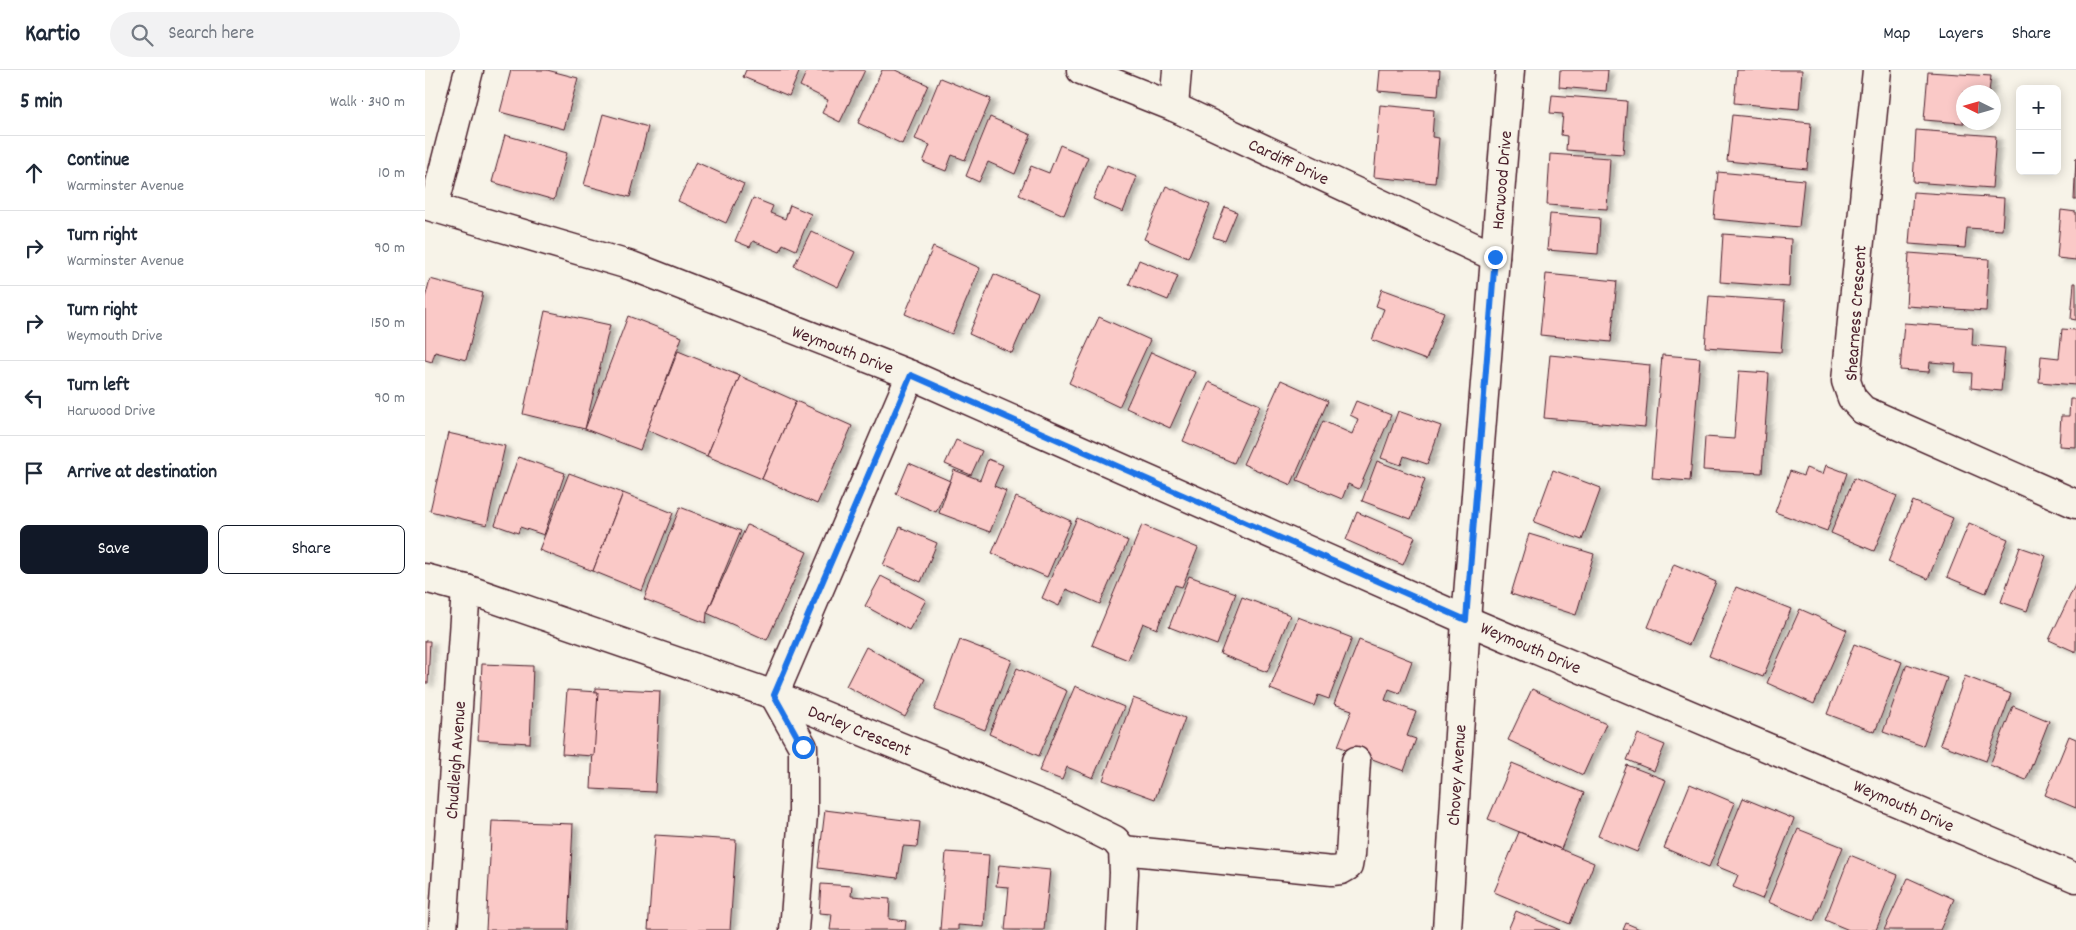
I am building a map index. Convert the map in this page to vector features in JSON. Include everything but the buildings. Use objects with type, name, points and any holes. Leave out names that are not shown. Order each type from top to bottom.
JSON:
[{"type":"street","points":[[429,206],[469,70]]},
{"type":"street","name":"Cardiff Drive","points":[[1081,70],[1174,107],[1495,257]]},
{"type":"street","points":[[1174,107],[1177,70]]},
{"type":"street","name":"Harwood Drive","points":[[1466,620],[1510,70]]},
{"type":"street","name":"Shearness Crescent","points":[[1877,70],[1846,381],[1852,398],[1863,410],[2076,504]]},
{"type":"street","name":"Weymouth Drive","points":[[429,206],[632,266],[911,375],[1466,620],[2076,878]]},
{"type":"street","points":[[794,930],[803,814],[803,747],[774,695],[911,375]]},
{"type":"street","name":"Darley Crescent","points":[[425,578],[466,590],[774,695],[1057,811],[1115,840],[1123,850]]},
{"type":"street","name":"Chudleigh Avenue","points":[[443,930],[466,590]]},
{"type":"street","name":"Chovey Avenue","points":[[1447,930],[1466,620]]},
{"type":"street","points":[[1121,930],[1124,873],[1123,850],[1322,870],[1341,870],[1348,866],[1356,760]]},
{"type":"route","points":[[803,747],[774,695],[911,375],[1466,620],[1495,257]]}]
